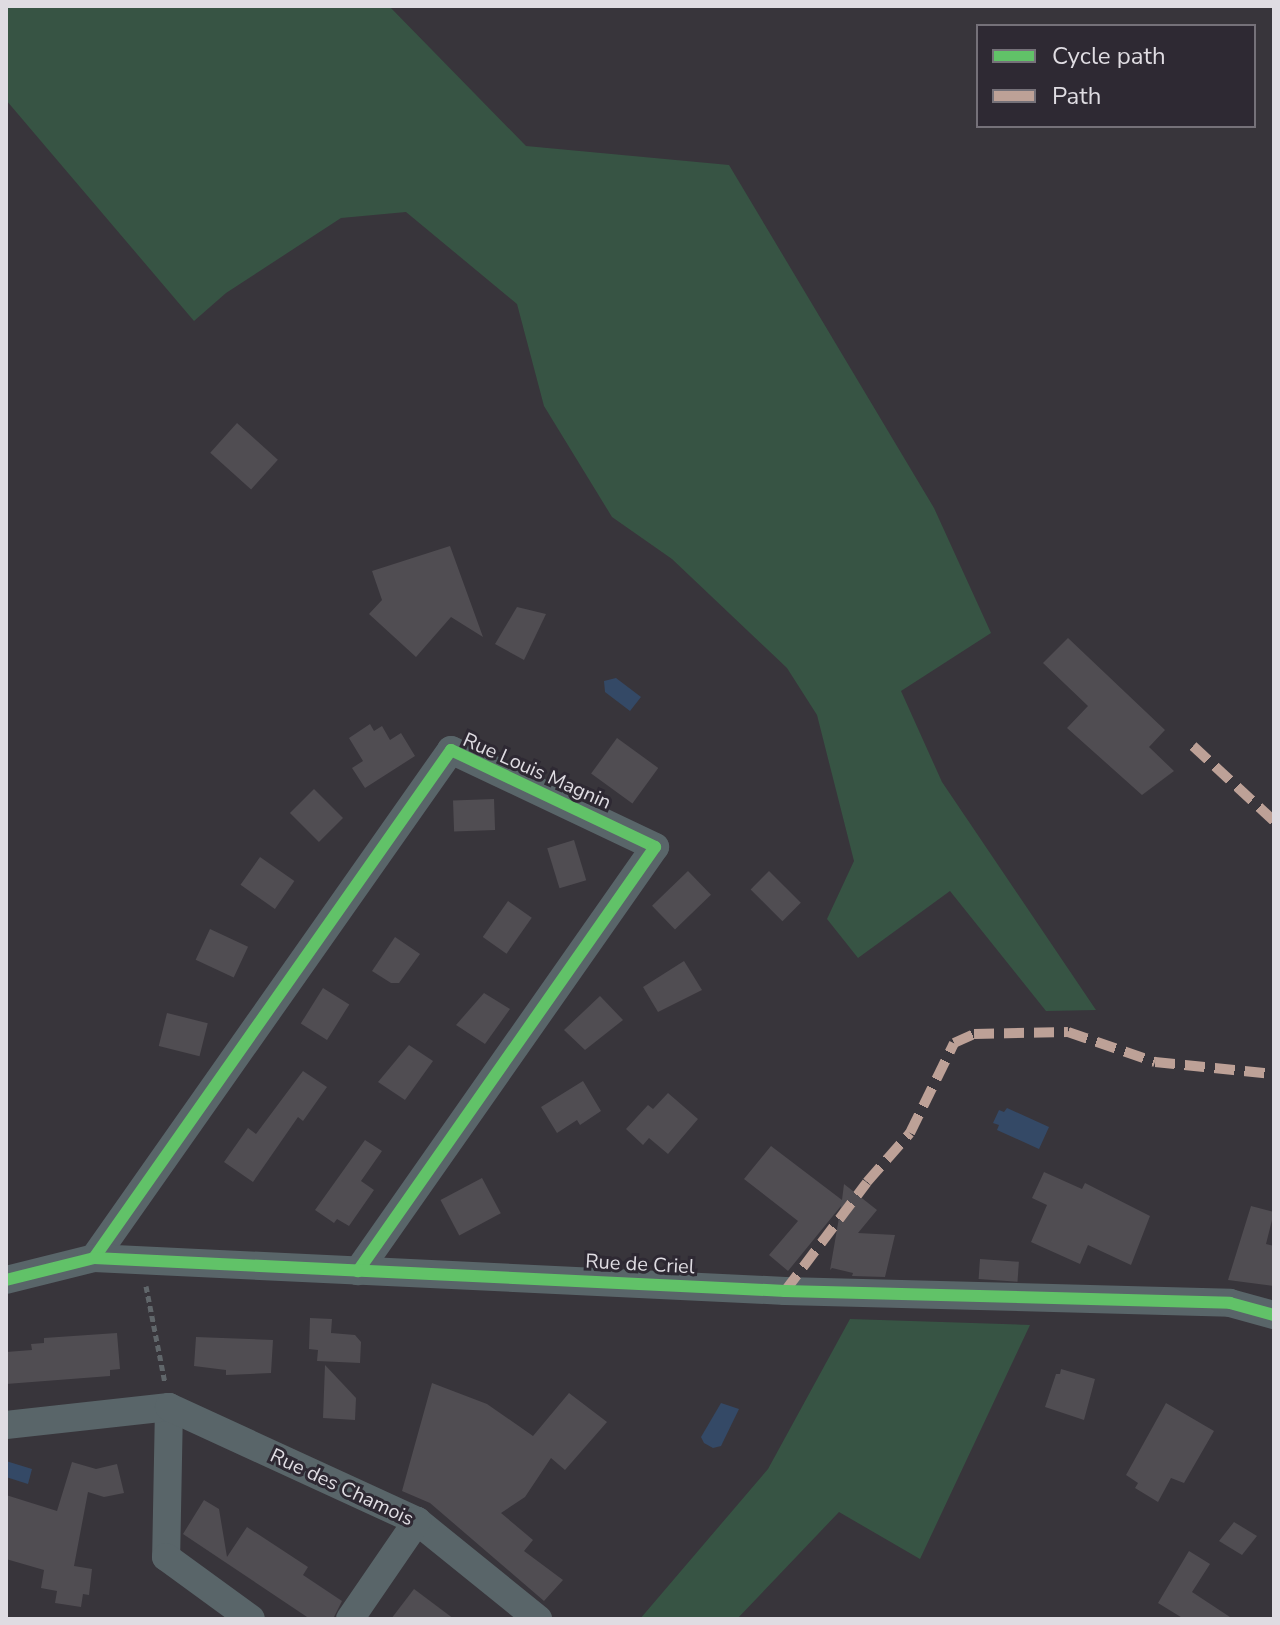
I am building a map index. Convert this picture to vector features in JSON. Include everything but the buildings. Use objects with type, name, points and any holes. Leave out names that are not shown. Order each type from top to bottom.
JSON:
[{"type":"street","name":"Rue Louis Magnin","points":[[94,1258],[451,750],[655,847],[358,1271]]},
{"type":"street","name":"Rue de Criel","points":[[6,1280],[94,1258],[141,1259],[785,1291],[1230,1303],[1274,1315]]},
{"type":"street","points":[[6,1425],[169,1407],[166,1557],[251,1619]]},
{"type":"street","name":"Rue des Chamois","points":[[169,1407],[417,1521],[538,1619]]},
{"type":"street","points":[[350,1619],[417,1521]]},
{"type":"path","points":[[141,1259],[169,1407]]},
{"type":"green space","points":[[6,6],[389,6],[526,146],[729,165],[934,508],[991,633],[901,691],[942,782],[1096,1010],[1046,1011],[950,891],[858,958],[827,919],[854,861],[817,715],[787,668],[672,559],[612,517],[544,406],[517,304],[406,212],[341,218],[226,293],[194,321],[6,100]]},
{"type":"green space","points":[[850,1319],[1030,1325],[920,1559],[839,1512],[737,1619],[640,1619],[768,1469]]},
{"type":"water","points":[[616,678],[641,697],[630,711],[605,692],[604,681]]},
{"type":"water","points":[[1007,1108],[1049,1127],[1039,1149],[997,1130],[999,1125],[993,1123],[999,1110],[1004,1112]]},
{"type":"water","points":[[721,1403],[739,1409],[721,1446],[713,1448],[701,1437]]},
{"type":"water","points":[[6,1461],[32,1469],[28,1484],[6,1477]]},
{"type":"marked path","points":[[1193,746],[1274,821]]},
{"type":"marked path","points":[[785,1291],[867,1182],[910,1133],[954,1043],[974,1034],[1068,1032],[1155,1062],[1274,1074]]},
{"type":"cycle path","points":[[94,1258],[451,750],[655,847],[358,1271]]},
{"type":"cycle path","points":[[6,1280],[94,1258],[785,1291],[1230,1303],[1274,1315]]}]
